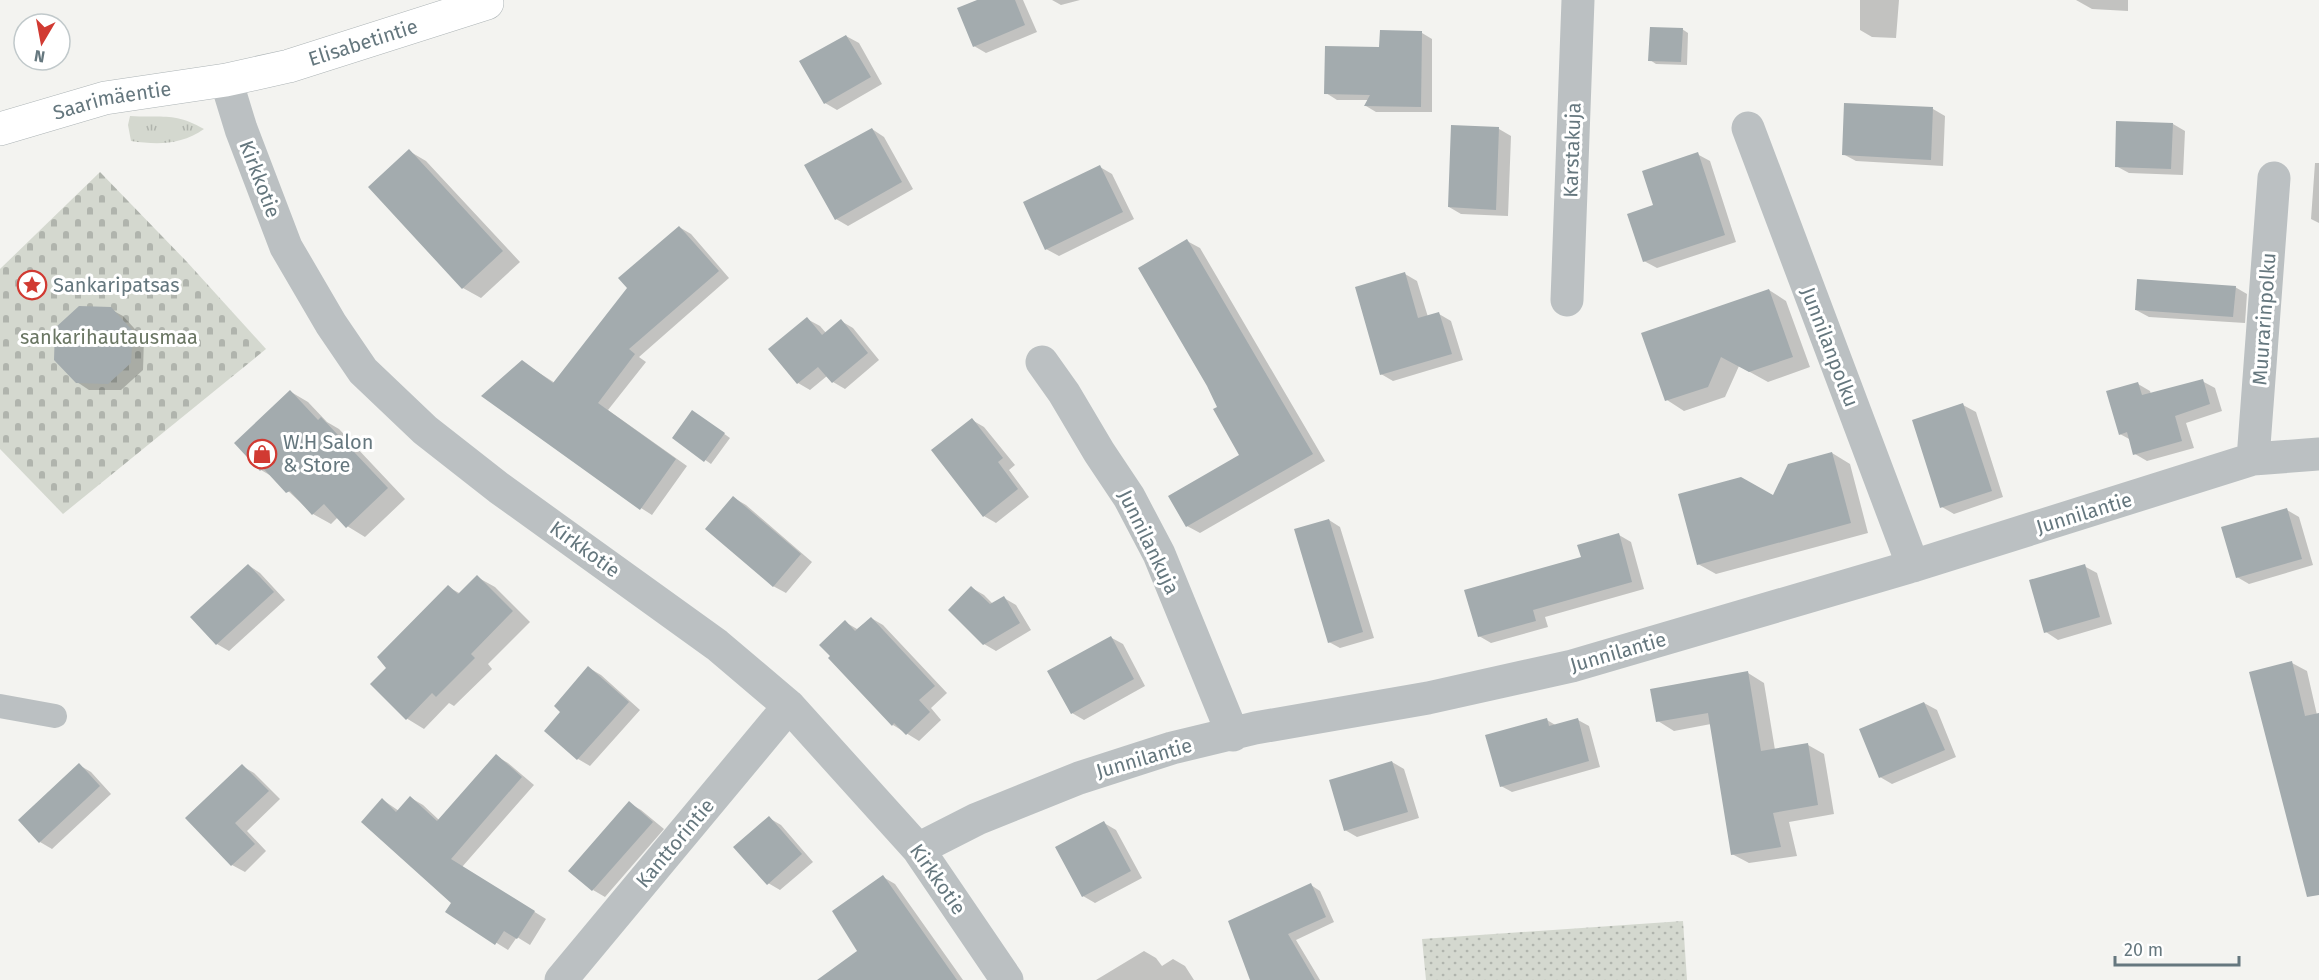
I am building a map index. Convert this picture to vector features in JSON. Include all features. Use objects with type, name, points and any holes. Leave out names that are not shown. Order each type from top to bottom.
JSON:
[{"type":"street","name":"Karstakuja","points":[[1567,300],[1578,0]]},
{"type":"street","name":"Elisabetintie","points":[[226,80],[289,66],[490,1]]},
{"type":"street","name":"Saarimäentie","points":[[0,129],[105,98],[226,80]]},
{"type":"street","name":"Kirkkotie","points":[[226,80],[286,248],[331,324],[363,371],[425,430],[499,488],[717,645],[789,706],[918,849],[1007,980]]},
{"type":"street","name":"Junnilanpolku","points":[[1748,128],[1913,566]]},
{"type":"street","name":"Muurarinpolku","points":[[2253,459],[2274,178]]},
{"type":"street","name":"Junnilankuja","points":[[1042,362],[1129,497],[1159,554],[1233,735]]},
{"type":"street","name":"Junnilantie","points":[[918,849],[977,819],[1079,778],[1172,748],[1256,728],[1428,698],[1572,666],[1913,566],[2253,459],[2319,454]]},
{"type":"street","name":"Kanttorintie","points":[[561,980],[789,706]]},
{"type":"lane","points":[[0,706],[55,716]]},
{"type":"green space","points":[[130,116],[176,118],[204,129],[178,141],[151,143],[131,141],[128,125]]},
{"type":"green space","name":"sankarihautausmaa","points":[[100,172],[187,262],[266,349],[63,514],[0,449],[0,269]]},
{"type":"green space","points":[[1683,921],[1687,980],[1426,980],[1422,939]]},
{"type":"building","points":[[977,0],[1015,0],[1025,25],[973,47],[957,8]]},
{"type":"building","points":[[1650,27],[1683,28],[1681,62],[1648,61]]},
{"type":"building","points":[[1380,30],[1422,31],[1421,107],[1364,106],[1370,95],[1324,94],[1325,46],[1379,47]]},
{"type":"building","points":[[846,35],[871,77],[824,104],[799,61]]},
{"type":"building","points":[[1844,103],[1933,107],[1931,160],[1842,155]]},
{"type":"building","points":[[2116,121],[2173,123],[2171,169],[2115,167]]},
{"type":"building","points":[[1451,125],[1499,127],[1496,210],[1448,207]]},
{"type":"building","points":[[872,128],[902,182],[835,220],[804,165]]},
{"type":"building","points":[[409,149],[503,251],[462,289],[368,187]]},
{"type":"building","points":[[1698,152],[1725,235],[1643,262],[1627,214],[1653,205],[1642,171]]},
{"type":"building","points":[[1100,165],[1123,212],[1045,250],[1023,202]]},
{"type":"building","points":[[679,226],[719,271],[629,349],[635,354],[598,403],[676,459],[640,510],[481,396],[522,360],[553,383],[627,288],[618,278]]},
{"type":"building","points":[[1187,239],[1313,454],[1186,527],[1168,496],[1239,455],[1213,409],[1217,407],[1207,386],[1138,268]]},
{"type":"building","points":[[1405,272],[1418,318],[1439,312],[1452,354],[1380,375],[1355,287]]},
{"type":"building","points":[[2137,279],[2236,286],[2233,317],[2135,310]]},
{"type":"building","points":[[1769,289],[1793,357],[1749,372],[1721,357],[1708,387],[1665,401],[1641,333]]},
{"type":"building","points":[[79,306],[111,307],[133,331],[131,363],[108,384],[76,383],[54,360],[55,328]]},
{"type":"building","points":[[807,317],[822,335],[841,319],[868,353],[832,383],[818,367],[797,384],[768,349]]},
{"type":"building","points":[[2203,379],[2210,404],[2175,416],[2182,441],[2133,455],[2127,432],[2119,435],[2106,391],[2138,382],[2142,395]]},
{"type":"building","points":[[290,390],[318,420],[321,417],[388,488],[346,528],[324,504],[312,515],[290,491],[286,493],[263,468],[260,471],[234,443]]},
{"type":"building","points":[[1963,403],[1992,491],[1940,508],[1912,420]]},
{"type":"building","points":[[692,410],[725,433],[704,462],[672,438]]},
{"type":"building","points":[[972,418],[1003,458],[998,462],[1018,489],[983,517],[931,450]]},
{"type":"building","points":[[1832,452],[1851,523],[1697,565],[1678,494],[1741,477],[1773,495],[1788,464]]},
{"type":"building","points":[[733,496],[801,554],[773,587],[705,529]]},
{"type":"building","points":[[2287,508],[2302,559],[2236,578],[2221,527]]},
{"type":"building","points":[[1329,519],[1363,632],[1328,643],[1294,529]]},
{"type":"building","points":[[1619,533],[1632,582],[1533,610],[1536,621],[1478,637],[1464,590],[1581,557],[1577,545]]},
{"type":"building","points":[[248,564],[274,592],[216,645],[190,617]]},
{"type":"building","points":[[2085,564],[2100,617],[2044,633],[2029,580]]},
{"type":"building","points":[[477,575],[513,611],[471,654],[475,658],[436,697],[432,693],[406,720],[370,684],[386,668],[377,657],[448,585],[458,594]]},
{"type":"building","points":[[971,586],[990,604],[1004,596],[1020,623],[983,645],[948,610]]},
{"type":"building","points":[[871,617],[935,686],[919,700],[930,712],[906,735],[894,723],[892,726],[828,658],[830,656],[819,645],[845,620],[855,631]]},
{"type":"building","points":[[1111,636],[1134,679],[1071,714],[1047,671]]},
{"type":"building","points":[[2292,661],[2305,716],[2319,713],[2319,895],[2307,897],[2249,672]]},
{"type":"building","points":[[588,666],[629,702],[577,760],[544,731],[560,712],[554,706]]},
{"type":"building","points":[[1748,671],[1761,751],[1808,743],[1818,805],[1773,813],[1781,847],[1731,855],[1708,713],[1656,722],[1650,689]]},
{"type":"building","points":[[1924,702],[1945,750],[1879,778],[1859,729]]},
{"type":"building","points":[[1547,718],[1549,726],[1578,718],[1589,761],[1500,787],[1485,735]]},
{"type":"building","points":[[496,754],[522,777],[451,859],[535,911],[517,939],[504,931],[495,945],[445,912],[451,903],[361,822],[382,798],[396,812],[410,796],[437,821]]},
{"type":"building","points":[[1392,761],[1408,812],[1344,831],[1329,780]]},
{"type":"building","points":[[79,763],[100,786],[39,843],[18,820]]},
{"type":"building","points":[[242,764],[269,791],[235,823],[255,844],[231,866],[185,818]]},
{"type":"building","points":[[629,801],[653,822],[592,891],[568,871]]},
{"type":"building","points":[[769,816],[802,854],[767,885],[733,847]]},
{"type":"building","points":[[1104,821],[1131,871],[1082,897],[1055,847]]},
{"type":"building","points":[[883,875],[957,980],[817,980],[857,951],[832,911]]},
{"type":"building","points":[[1311,883],[1326,917],[1288,934],[1315,980],[1250,980],[1228,921]]},
{"type":"place","name":"Sankaripatsas","points":[[32,285]]},
{"type":"place","name":"W.H Salon & Store","points":[[262,454]]}]
